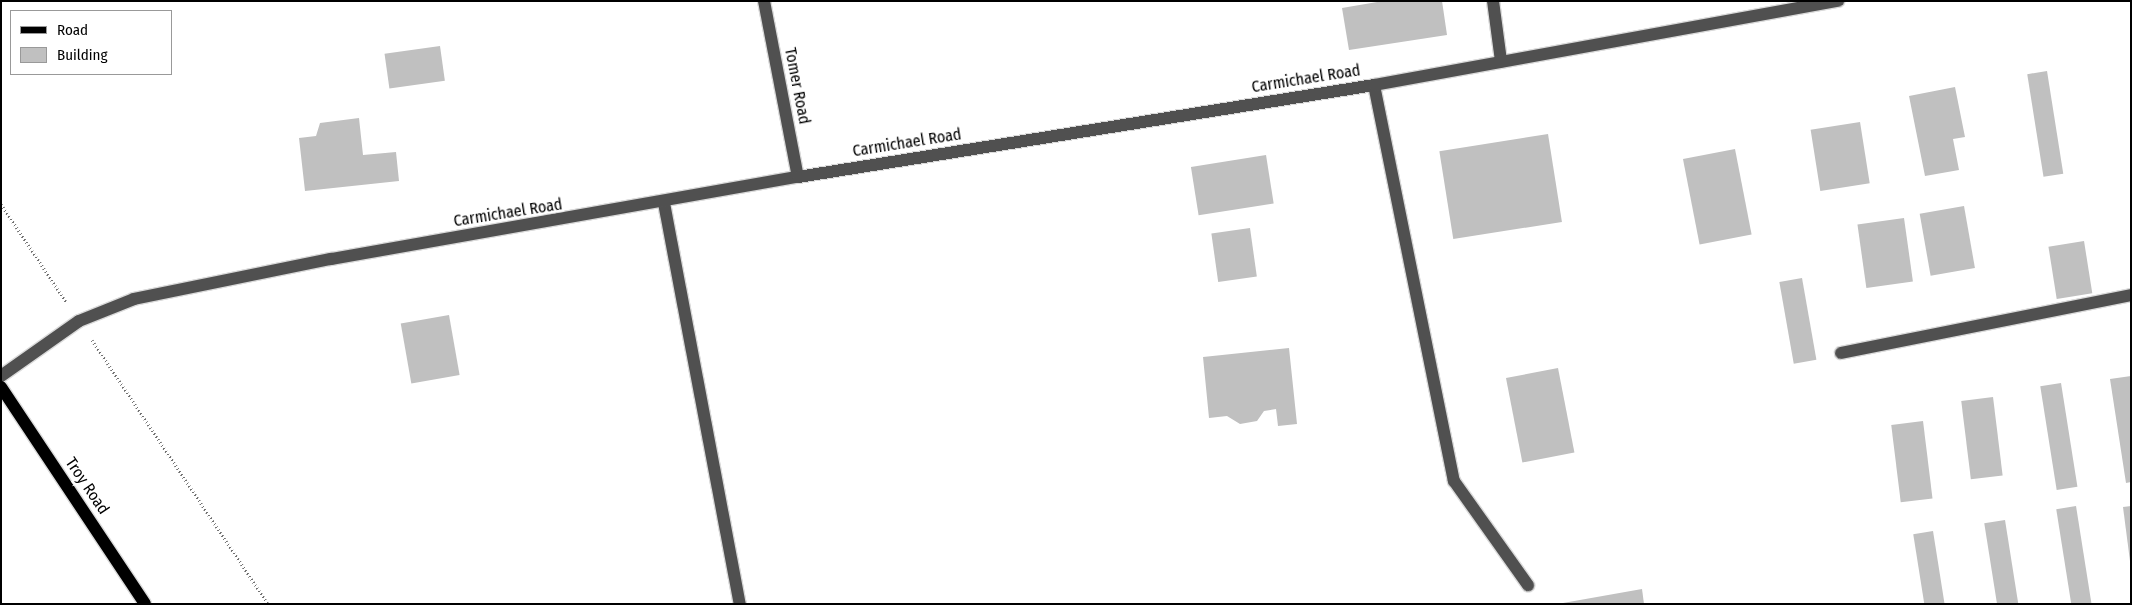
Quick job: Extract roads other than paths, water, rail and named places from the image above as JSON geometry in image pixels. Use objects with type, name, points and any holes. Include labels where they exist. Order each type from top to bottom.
[{"type":"main road","name":"Troy Road","points":[[1,387],[145,604]]},
{"type":"street","name":"Tomer Road","points":[[764,1],[798,177]]},
{"type":"street","points":[[1493,1],[1501,61]]},
{"type":"street","name":"Carmichael Road","points":[[1,376],[79,321],[134,299],[313,263],[664,203],[798,177],[1374,85],[1838,1]]},
{"type":"street","points":[[1374,85],[1454,481],[1528,584]]},
{"type":"street","points":[[664,203],[740,604]]},
{"type":"street","points":[[1841,353],[2131,294]]}]
